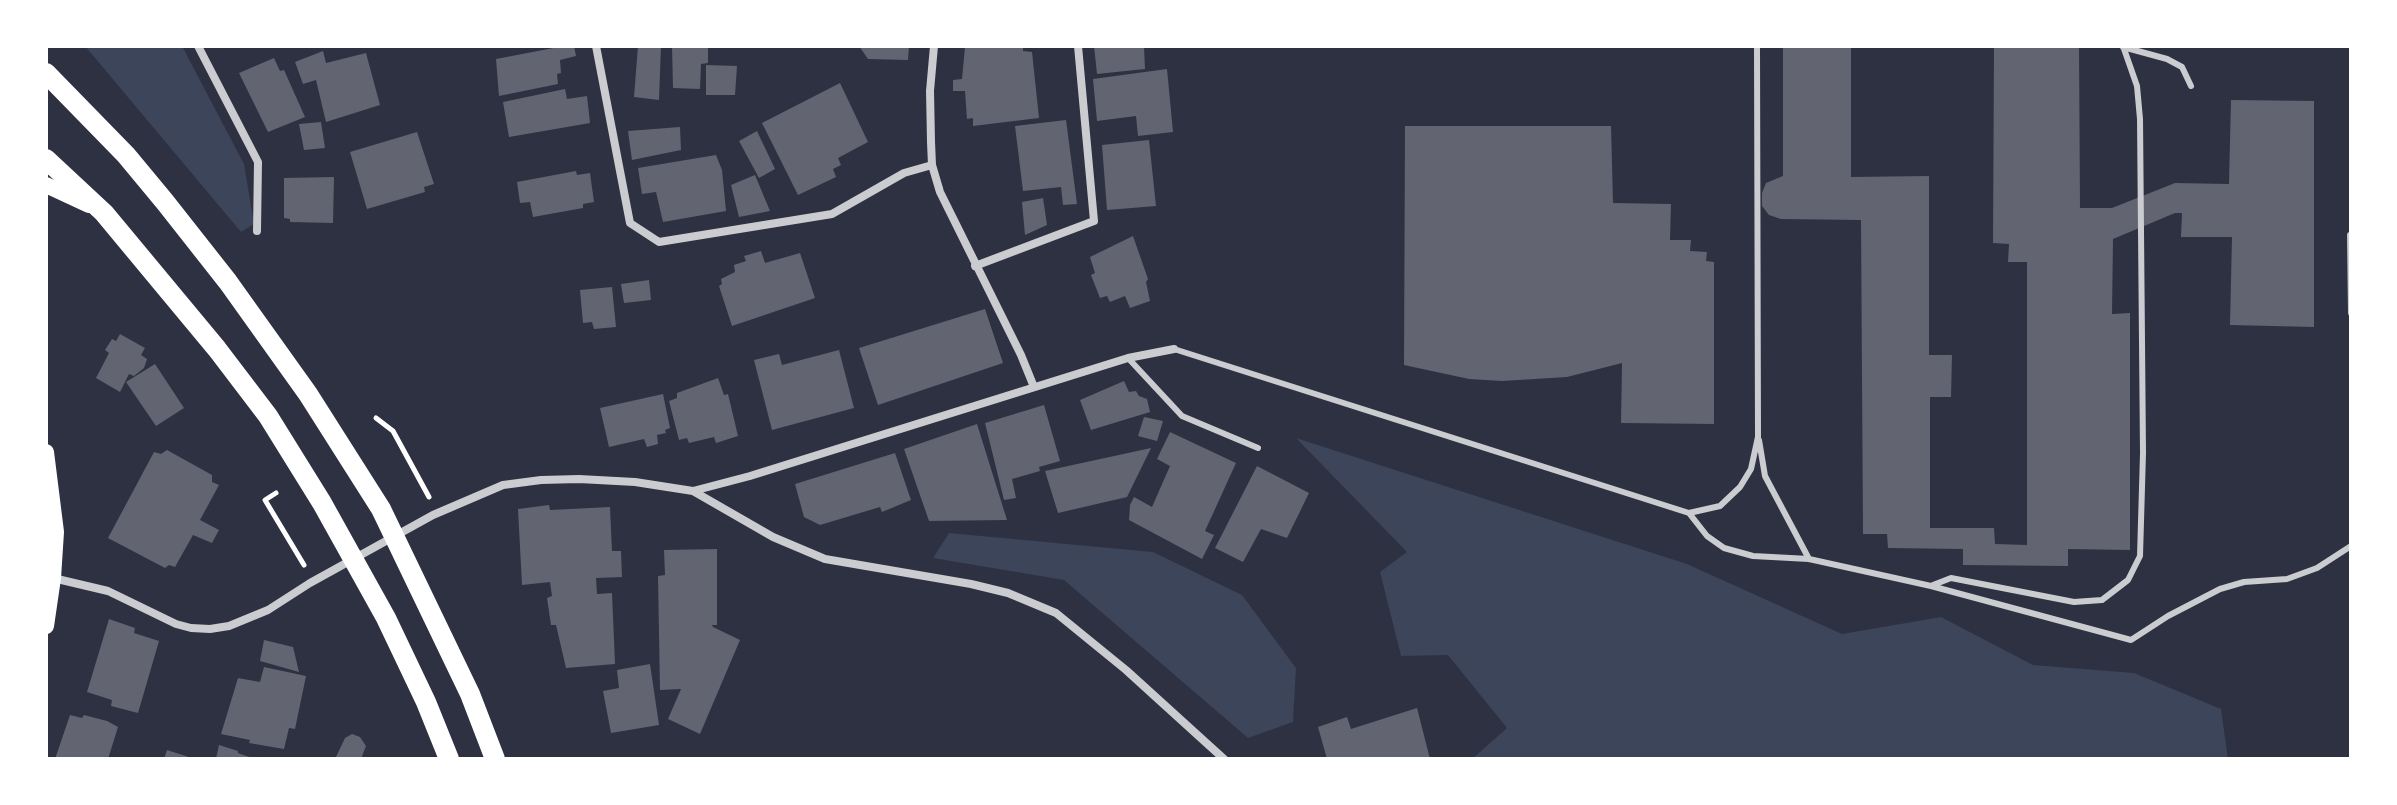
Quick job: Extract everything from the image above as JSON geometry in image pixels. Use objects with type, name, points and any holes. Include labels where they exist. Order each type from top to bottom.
[{"type":"main road","points":[[46,73],[126,155],[165,202],[228,282],[308,394],[381,509],[470,694],[495,759]]},
{"type":"main road","points":[[46,159],[104,213],[217,349],[268,416],[322,503],[386,618],[449,759]]},
{"type":"main road","points":[[46,185],[104,213]]},
{"type":"main road","points":[[46,452],[56,532],[46,626]]},
{"type":"street","points":[[198,46],[258,162],[257,231]]},
{"type":"street","points":[[596,46],[630,223],[659,242],[832,214],[904,173],[932,165]]},
{"type":"street","points":[[934,46],[930,91],[932,165],[940,192],[1034,387]]},
{"type":"street","points":[[975,266],[1094,221],[1078,46]]},
{"type":"street","points":[[693,491],[1128,358],[1174,349]]},
{"type":"street","points":[[53,578],[108,591],[176,624],[210,629],[229,626],[268,610],[310,583],[433,515],[503,485],[541,480],[624,481],[693,491],[773,537],[825,559],[971,584],[1008,593],[1056,613],[1126,670],[1224,759]]},
{"type":"lane","points":[[1757,46],[1758,437],[1765,476],[1809,559]]},
{"type":"lane","points":[[2123,46],[2167,59],[2182,67],[2191,86]]},
{"type":"lane","points":[[1931,586],[1951,578],[2074,602],[2102,600],[2128,580],[2140,556],[2143,453],[2140,119],[2137,86],[2123,46]]},
{"type":"lane","points":[[2350,235],[2351,313]]},
{"type":"lane","points":[[1174,349],[1689,513],[1720,506],[1740,487],[1751,469],[1758,437]]},
{"type":"lane","points":[[1128,358],[1182,416],[1258,448]]},
{"type":"lane","points":[[1689,513],[1707,536],[1724,548],[1753,556],[1809,559],[1931,586],[2131,640],[2168,616],[2220,589],[2244,582],[2287,579],[2317,568],[2351,546]]},
{"type":"path","points":[[376,418],[393,431],[429,497]]},
{"type":"path","points":[[276,493],[265,500],[304,565]]},
{"type":"shaded area","points":[[85,46],[182,46],[244,164],[254,224],[241,232]]},
{"type":"shaded area","points":[[1296,438],[1687,564],[1842,634],[1941,617],[2033,665],[2134,673],[2221,709],[2228,759],[1472,759],[1507,728],[1448,655],[1401,656],[1380,572],[1407,552]]},
{"type":"shaded area","points":[[949,533],[1153,552],[1242,595],[1296,668],[1293,722],[1248,738],[1064,580],[933,558]]},
{"type":"building","points":[[574,46],[576,56],[560,60],[558,84],[499,96],[496,59]]},
{"type":"building","points":[[638,46],[661,46],[659,100],[634,97]]},
{"type":"building","points":[[672,46],[708,46],[708,63],[701,64],[700,89],[673,88]]},
{"type":"building","points":[[859,46],[909,46],[908,60],[868,59]]},
{"type":"building","points":[[1023,46],[1023,51],[1032,52],[1039,118],[973,126],[973,118],[967,119],[965,91],[953,91],[953,80],[962,79],[965,47]]},
{"type":"building","points":[[1094,46],[1144,46],[1145,69],[1097,74]]},
{"type":"building","points":[[1783,46],[1851,46],[1851,177],[1929,176],[1929,355],[1952,355],[1951,397],[1930,397],[1930,528],[1994,528],[1995,544],[2027,545],[2027,262],[2008,262],[2009,244],[1993,243],[1994,46],[2079,46],[2080,208],[2112,208],[2175,183],[2229,184],[2231,100],[2314,101],[2314,327],[2230,325],[2232,237],[2181,237],[2182,213],[2175,213],[2113,239],[2112,314],[2130,313],[2130,550],[2068,549],[2068,566],[1963,565],[1963,549],[1888,548],[1887,534],[1863,534],[1861,220],[1781,219],[1769,215],[1762,206],[1766,183],[1783,176]]},
{"type":"building","points":[[323,51],[326,63],[366,53],[380,105],[326,122],[316,80],[303,84],[295,62]]},
{"type":"building","points":[[274,58],[280,71],[284,70],[305,117],[268,132],[239,73]]},
{"type":"building","points":[[706,65],[737,66],[735,95],[706,95]]},
{"type":"building","points":[[1167,69],[1173,132],[1138,136],[1136,116],[1097,121],[1093,79]]},
{"type":"building","points":[[840,83],[868,142],[838,158],[841,165],[833,169],[836,177],[798,195],[762,123]]},
{"type":"building","points":[[565,89],[567,99],[587,96],[590,123],[509,137],[503,102]]},
{"type":"building","points":[[1066,120],[1077,204],[1063,205],[1061,187],[1023,191],[1015,126]]},
{"type":"building","points":[[321,122],[325,148],[304,150],[299,124]]},
{"type":"building","points":[[1405,126],[1611,126],[1613,203],[1671,204],[1670,240],[1691,240],[1690,251],[1707,252],[1706,261],[1714,262],[1714,424],[1621,423],[1622,363],[1567,377],[1502,381],[1469,379],[1404,365]]},
{"type":"building","points":[[680,127],[681,150],[632,160],[628,131]]},
{"type":"building","points":[[757,131],[775,169],[759,178],[739,141]]},
{"type":"building","points":[[417,132],[434,184],[424,187],[425,192],[367,209],[350,152]]},
{"type":"building","points":[[1149,140],[1156,206],[1107,210],[1102,145]]},
{"type":"building","points":[[716,155],[722,170],[726,211],[663,222],[656,192],[642,194],[638,168]]},
{"type":"building","points":[[576,171],[577,175],[590,173],[594,202],[583,204],[583,208],[533,217],[530,202],[520,203],[517,182]]},
{"type":"building","points":[[755,175],[770,211],[739,217],[731,185]]},
{"type":"building","points":[[334,177],[333,223],[290,222],[290,219],[284,218],[284,178]]},
{"type":"building","points":[[1043,198],[1047,225],[1025,235],[1022,202]]},
{"type":"building","points":[[1133,236],[1148,279],[1150,301],[1130,308],[1125,296],[1110,302],[1107,296],[1100,298],[1091,275],[1095,273],[1090,257]]},
{"type":"building","points":[[761,251],[765,263],[800,253],[815,298],[732,326],[719,286],[721,279],[735,272],[734,265],[746,261],[744,256]]},
{"type":"building","points":[[649,280],[651,300],[624,303],[621,284]]},
{"type":"building","points":[[612,287],[616,327],[594,329],[592,322],[583,323],[580,290]]},
{"type":"building","points":[[985,309],[1003,363],[878,405],[859,348]]},
{"type":"building","points":[[120,334],[145,348],[141,355],[147,359],[144,368],[134,376],[129,374],[120,392],[96,378],[109,353],[105,350],[112,339],[116,341]]},
{"type":"building","points":[[839,350],[854,408],[772,430],[754,360],[779,354],[782,365]]},
{"type":"building","points":[[155,364],[184,408],[156,426],[126,382]]},
{"type":"building","points":[[718,378],[724,395],[728,394],[738,436],[716,443],[714,437],[689,443],[687,438],[679,440],[669,401],[677,398],[677,393]]},
{"type":"building","points":[[1124,381],[1129,392],[1136,391],[1147,399],[1150,412],[1091,430],[1080,400]]},
{"type":"building","points":[[663,394],[670,428],[665,430],[666,433],[657,435],[658,444],[647,447],[644,439],[609,447],[600,408]]},
{"type":"building","points":[[1044,405],[1060,461],[1012,479],[1016,498],[1004,500],[985,423]]},
{"type":"building","points":[[1144,417],[1163,421],[1157,441],[1138,436]]},
{"type":"building","points":[[977,424],[1007,520],[929,521],[904,449]]},
{"type":"building","points":[[1170,432],[1236,463],[1205,531],[1214,535],[1202,559],[1129,520],[1134,497],[1152,507],[1170,466],[1157,459]]},
{"type":"building","points":[[1151,448],[1127,497],[1058,513],[1045,471]]},
{"type":"building","points":[[167,450],[212,475],[212,482],[219,485],[200,520],[219,530],[212,543],[193,535],[175,567],[169,565],[165,568],[108,538],[154,452],[161,454]]},
{"type":"building","points":[[895,453],[911,500],[882,512],[880,507],[820,525],[804,517],[795,484]]},
{"type":"building","points":[[1257,466],[1309,493],[1287,538],[1261,529],[1243,562],[1215,548]]},
{"type":"building","points":[[549,505],[550,510],[610,507],[612,551],[621,551],[622,577],[596,578],[597,594],[612,593],[615,664],[566,668],[556,625],[551,625],[547,598],[552,596],[550,582],[522,585],[518,509]]},
{"type":"building","points":[[717,549],[717,625],[712,625],[740,640],[700,734],[668,719],[681,689],[660,690],[658,576],[665,575],[664,550]]},
{"type":"building","points":[[109,619],[135,628],[134,633],[159,641],[138,713],[111,706],[112,700],[87,692]]},
{"type":"building","points":[[264,640],[293,647],[299,672],[260,661]]},
{"type":"building","points":[[650,664],[659,725],[611,733],[603,691],[619,688],[617,670]]},
{"type":"building","points":[[264,667],[306,676],[295,729],[289,728],[284,749],[221,734],[238,678],[260,682]]},
{"type":"building","points":[[1417,708],[1430,759],[1327,759],[1318,727],[1347,717],[1351,729]]},
{"type":"building","points":[[70,715],[82,718],[84,715],[118,727],[108,759],[55,759]]},
{"type":"building","points":[[352,734],[360,737],[366,746],[361,759],[335,759],[345,738]]},
{"type":"building","points":[[219,745],[238,751],[255,759],[216,759]]},
{"type":"building","points":[[167,750],[192,758],[192,759],[164,759]]}]
